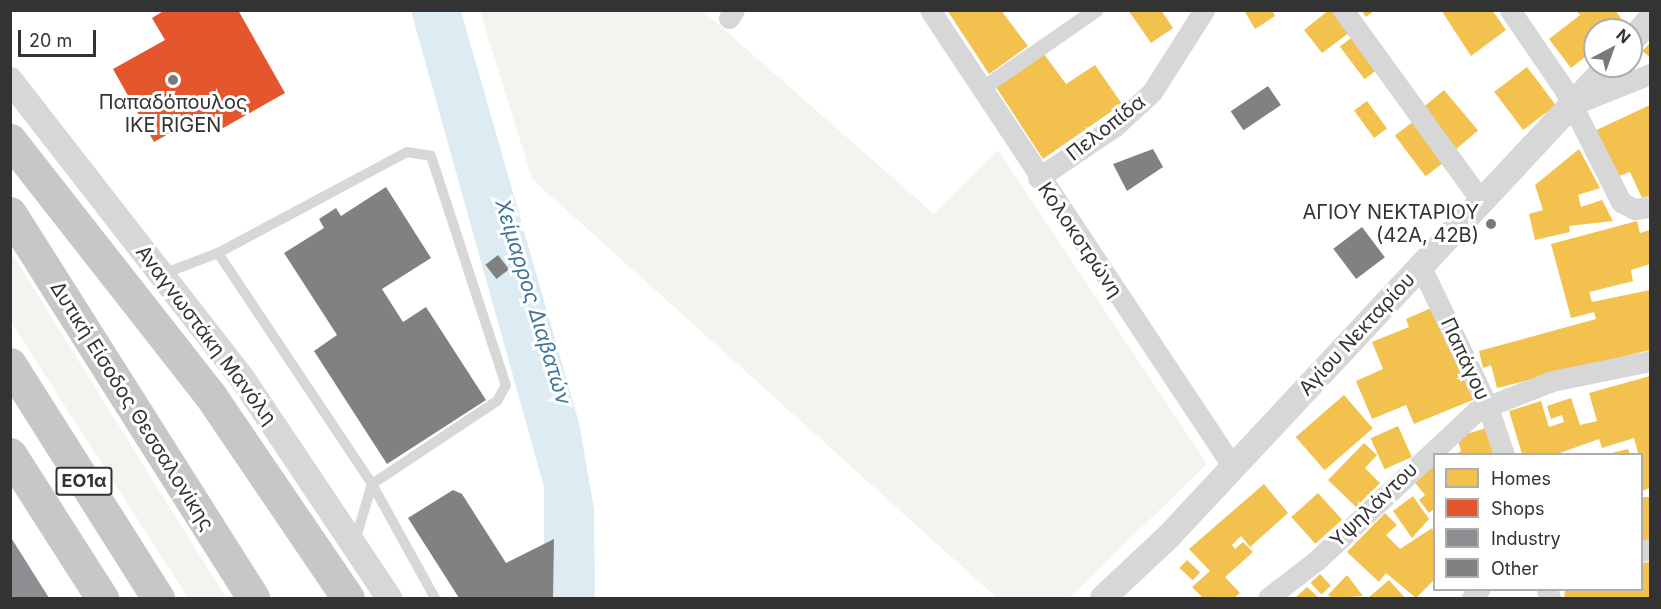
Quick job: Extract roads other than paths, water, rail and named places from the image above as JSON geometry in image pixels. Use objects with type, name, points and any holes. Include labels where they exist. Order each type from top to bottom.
[{"type":"highway","points":[[10,141],[210,395],[348,598]]},
{"type":"highway","name":"Δυτική Είσοδος Θεσσαλονίκης","points":[[10,213],[253,598]]},
{"type":"highway","name":"ΕΟ1α","points":[[10,364],[158,598]]},
{"type":"highway","points":[[10,454],[102,598]]},
{"type":"street","name":"Κολοκοτρώνη","points":[[930,10],[1038,178],[1233,467]]},
{"type":"street","points":[[981,88],[1095,10]]},
{"type":"street","name":"Πελοπίδα","points":[[1038,178],[1114,126],[1152,92],[1204,10]]},
{"type":"street","points":[[1343,10],[1482,202]]},
{"type":"street","points":[[1510,10],[1572,105],[1621,202],[1634,209],[1650,207]]},
{"type":"street","points":[[1572,105],[1650,74]]},
{"type":"street","name":"Αγίου Νεκταρίου","points":[[1114,595],[1597,78]]},
{"type":"street","name":"Αναγνωστάκη Μανόλη","points":[[10,80],[242,378],[389,598]]},
{"type":"street","name":"Παπάγου","points":[[1421,267],[1487,405],[1504,453]]},
{"type":"street","name":"Υψηλάντου","points":[[1268,598],[1317,561],[1457,424],[1487,405],[1589,371],[1650,361]]},
{"type":"lane","points":[[160,275],[218,253],[407,152],[431,156],[505,391],[372,484],[354,544]]},
{"type":"lane","points":[[218,253],[372,484],[435,598]]},
{"type":"water","name":"Χείμαρρος Διαβατών","points":[[411,11],[461,11],[579,423],[594,509],[595,598],[544,598],[544,487]]},
{"type":"place","name":"Παπαδόπουλος ΙΚΕ RIGEN","points":[[173,80]]},
{"type":"place","name":"ΑΓΙΟΥ ΝΕΚΤΑΡΙΟΥ (42Α, 42Β)","points":[[1491,224]]}]
